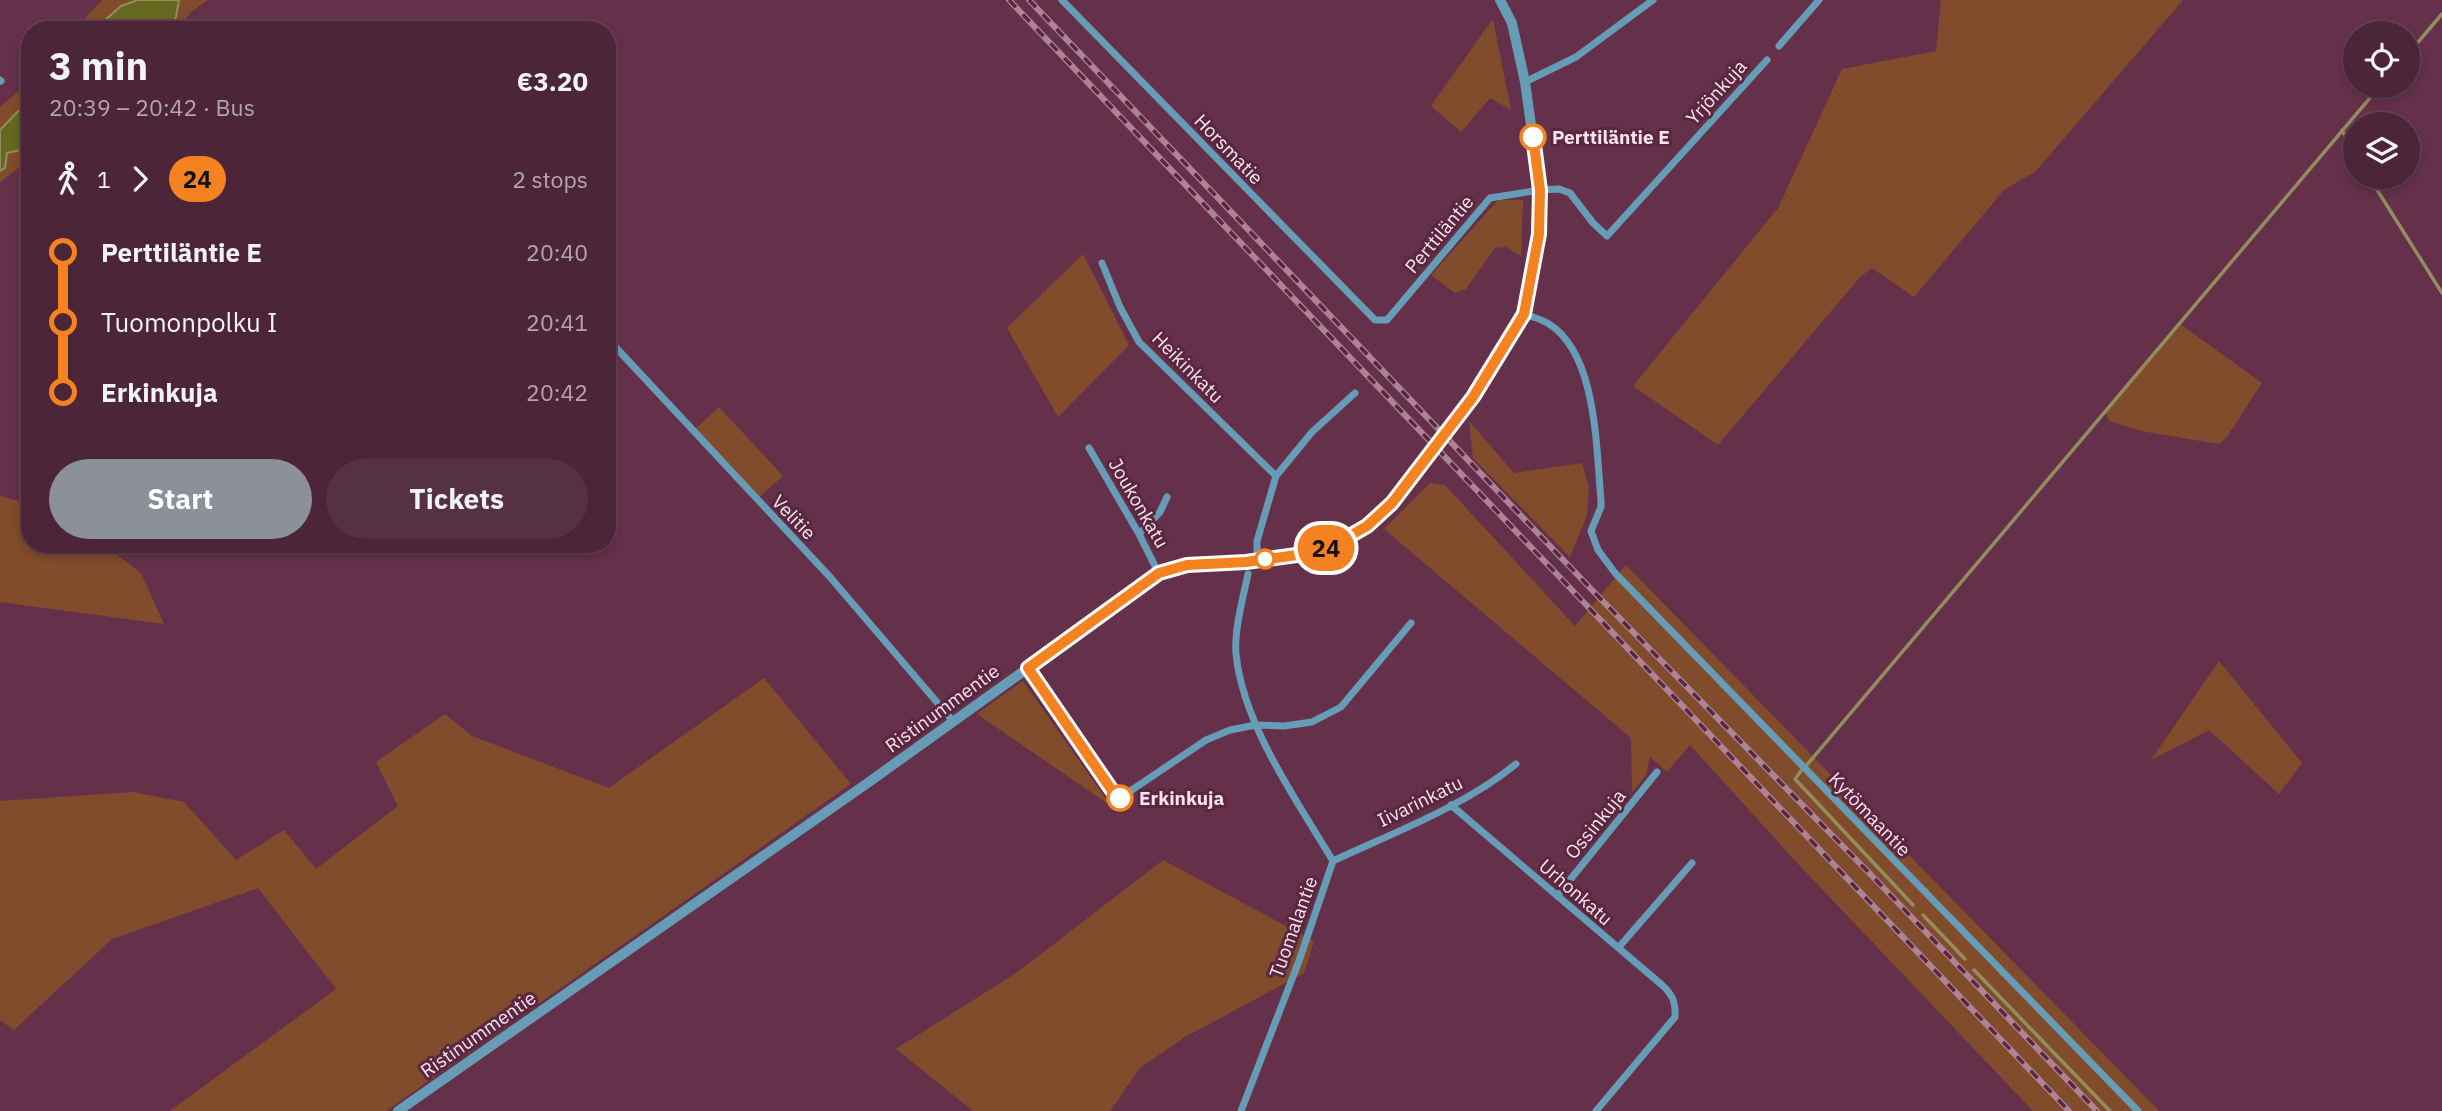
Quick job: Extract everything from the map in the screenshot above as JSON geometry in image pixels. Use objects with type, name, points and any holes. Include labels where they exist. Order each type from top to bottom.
[{"type":"street","name":"Horsmatie","points":[[1062,0],[1374,320]]},
{"type":"street","name":"Ristinummentie","points":[[398,1111],[953,722],[1159,573],[1187,565],[1304,554],[1334,545],[1367,526],[1392,503],[1473,397],[1524,314],[1539,234],[1540,190],[1525,82],[1511,23],[1500,0]]},
{"type":"street","points":[[1525,82],[1576,57],[1653,0]]},
{"type":"street","points":[[1779,46],[1819,0]]},
{"type":"street","name":"Yrjönkuja","points":[[1540,190],[1570,193],[1593,223],[1607,236],[1767,60]]},
{"type":"street","name":"Perttiläntie","points":[[1374,320],[1387,320],[1490,198],[1540,190]]},
{"type":"street","name":"Heikinkatu","points":[[1102,263],[1120,307],[1139,342],[1276,476]]},
{"type":"street","name":"Kytömaantie","points":[[1524,314],[1550,324],[1564,337],[1576,352],[1588,382],[1601,500],[1601,508],[1591,531],[1598,550],[1615,573],[2138,1111]]},
{"type":"street","name":"Velitie","points":[[616,348],[830,577],[953,722]]},
{"type":"street","points":[[1257,560],[1257,541],[1276,476],[1312,432],[1355,393]]},
{"type":"street","name":"Joukonkatu","points":[[1089,449],[1159,573]]},
{"type":"street","points":[[1139,534],[1160,512],[1167,497]]},
{"type":"street","name":"Tuomalantie","points":[[1241,1111],[1299,961],[1333,861],[1255,725],[1236,653],[1248,574]]},
{"type":"street","points":[[1028,668],[1111,789],[1120,798],[1206,740],[1230,730],[1255,725],[1284,726],[1312,722],[1341,707],[1411,623]]},
{"type":"street","name":"Iivarinkatu","points":[[1333,861],[1451,805],[1498,779],[1516,764]]},
{"type":"street","name":"Ossinkuja","points":[[1557,896],[1657,772]]},
{"type":"street","name":"Urhonkatu","points":[[1451,805],[1670,992],[1676,1005],[1675,1017],[1596,1111]]},
{"type":"street","points":[[1619,947],[1692,863]]},
{"type":"shaded area","points":[[102,0],[208,0],[191,12],[184,21],[82,21]]},
{"type":"shaded area","points":[[138,0],[179,0],[173,21],[104,21],[121,6]]},
{"type":"shaded area","points":[[1941,0],[2183,0],[2036,171],[2004,190],[1914,297],[1872,268],[1860,277],[1718,445],[1633,386],[1778,208],[1842,69],[1936,51]]},
{"type":"shaded area","points":[[1493,19],[1511,110],[1490,98],[1461,132],[1431,106]]},
{"type":"shaded area","points":[[21,90],[21,166],[0,182],[0,107]]},
{"type":"shaded area","points":[[21,108],[21,150],[7,153],[5,168],[0,171],[0,130]]},
{"type":"shaded area","points":[[1498,200],[1523,200],[1521,256],[1506,247],[1495,248],[1466,289],[1455,293],[1431,275]]},
{"type":"shaded area","points":[[1083,254],[1129,345],[1058,417],[1007,328]]},
{"type":"shaded area","points":[[2180,324],[2262,383],[2227,437],[2219,444],[2141,431],[2109,421],[2105,411]]},
{"type":"shaded area","points":[[719,407],[783,476],[758,498],[694,430]]},
{"type":"shaded area","points":[[1469,421],[1514,473],[1582,463],[1589,487],[1587,515],[1570,557],[1473,458]]},
{"type":"shaded area","points":[[1430,483],[1445,485],[1575,626],[1626,565],[2159,1111],[2033,1111],[1799,865],[1690,745],[1667,772],[1650,757],[1646,775],[1632,793],[1631,738],[1384,529]]},
{"type":"shaded area","points":[[0,496],[21,502],[21,553],[115,553],[141,573],[164,624],[0,602]]},
{"type":"shaded area","points":[[2219,661],[2302,763],[2279,794],[2209,730],[2151,760]]},
{"type":"shaded area","points":[[764,678],[851,784],[386,1111],[170,1111],[336,989],[258,888],[112,939],[14,1030],[0,1020],[0,801],[133,792],[184,802],[236,860],[284,830],[316,869],[398,806],[376,762],[445,714],[472,736],[609,788]]},
{"type":"shaded area","points":[[1023,681],[1111,806],[977,714]]},
{"type":"shaded area","points":[[1163,860],[1314,941],[1304,973],[1185,1037],[1141,1067],[1110,1111],[973,1111],[896,1049],[1019,971]]},
{"type":"waterway","points":[[2420,40],[2442,14]]},
{"type":"waterway","points":[[1806,766],[2370,98]]},
{"type":"waterway","points":[[2377,189],[2442,293]]},
{"type":"waterway","points":[[1801,771],[1795,779],[1913,905]]},
{"type":"waterway","points":[[1923,915],[1965,959]]},
{"type":"waterway","points":[[1974,970],[2110,1111]]},
{"type":"railway","points":[[1009,0],[2069,1111]]},
{"type":"railway","points":[[1029,0],[1592,590],[1877,881],[2097,1111]]},
{"type":"bus line","name":"24","points":[[1120,798],[1111,789],[1028,668],[1159,573],[1187,565],[1246,562],[1304,554],[1334,545],[1367,526],[1392,503],[1473,397],[1524,314],[1539,234],[1540,190],[1533,137]]},
{"type":"place","name":"Perttiläntie E","points":[[1533,137]]},
{"type":"place","name":"Erkinkuja","points":[[1120,798]]}]
